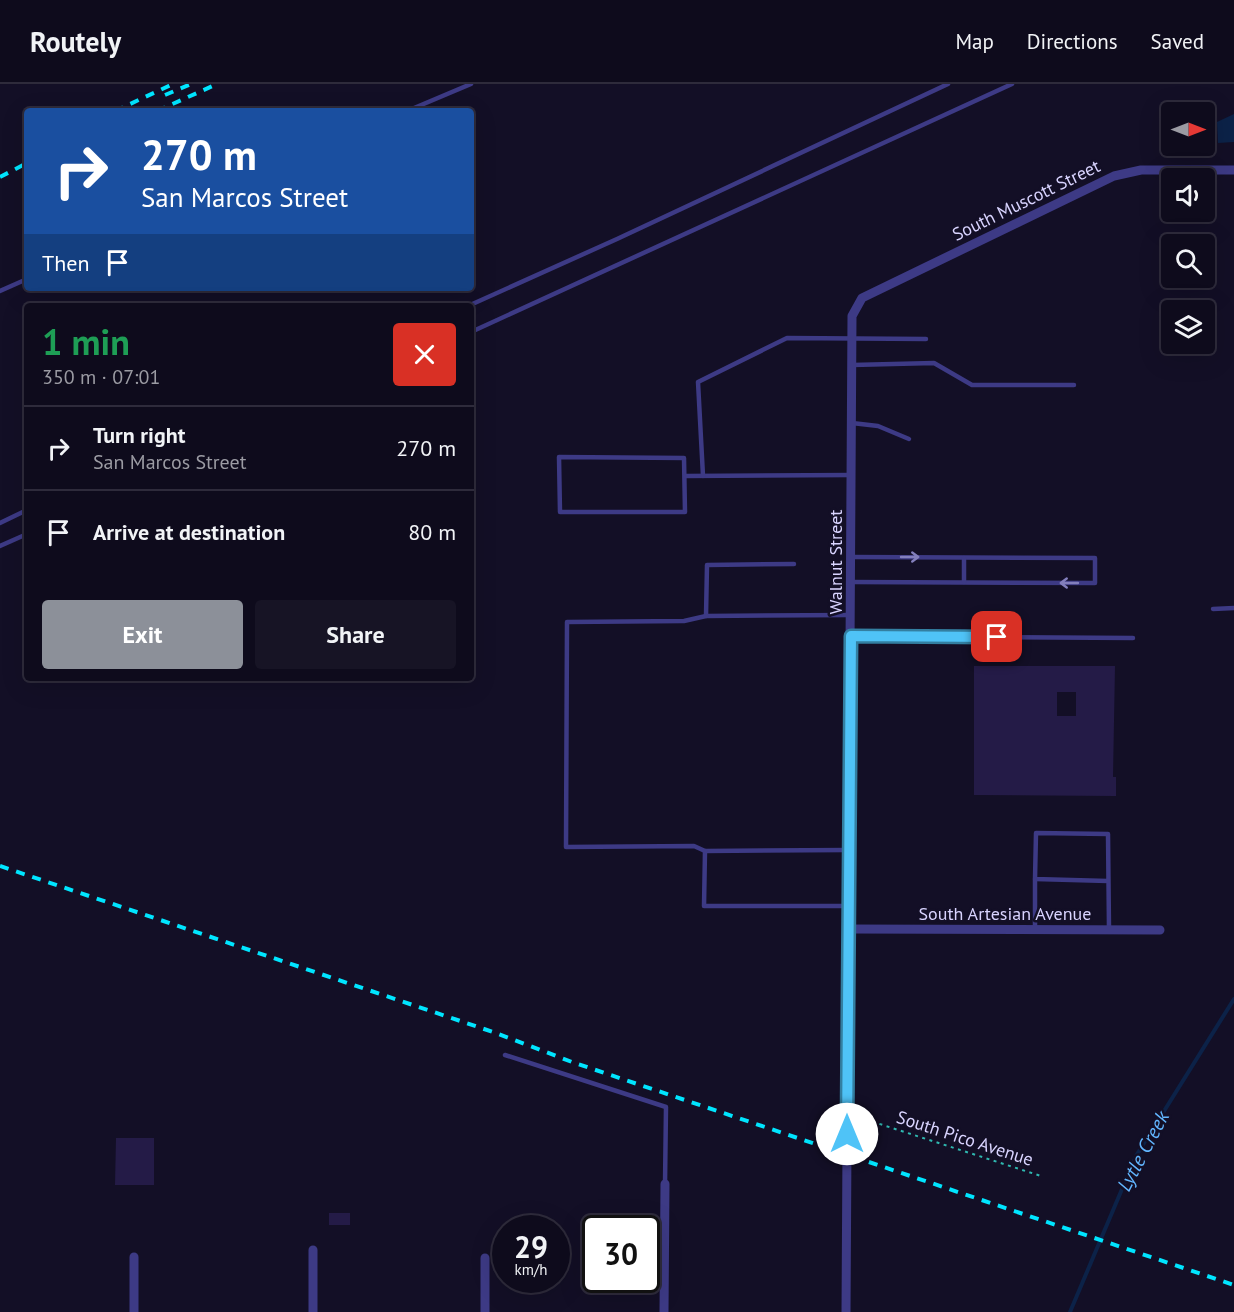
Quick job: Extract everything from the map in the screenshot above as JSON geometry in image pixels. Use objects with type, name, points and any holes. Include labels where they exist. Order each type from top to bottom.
[{"type":"street","name":"South Muscott Street","points":[[852,316],[862,297],[1114,176],[1141,170],[1234,170]]},
{"type":"street","name":"Walnut Street","points":[[846,1312],[852,316]]},
{"type":"street","name":"South Artesian Avenue","points":[[849,929],[1160,930]]},
{"type":"street","points":[[664,1312],[665,1184]]},
{"type":"street","points":[[313,1250],[313,1312]]},
{"type":"street","points":[[134,1257],[134,1312]]},
{"type":"street","points":[[485,1258],[485,1312]]},
{"type":"lane","points":[[414,108],[471,84]]},
{"type":"lane","points":[[474,303],[948,84]]},
{"type":"lane","points":[[474,331],[1012,84]]},
{"type":"lane","points":[[0,291],[24,280]]},
{"type":"lane","points":[[703,476],[698,382],[787,338],[926,339]]},
{"type":"lane","points":[[852,365],[934,363],[972,385],[1074,385]]},
{"type":"lane","points":[[852,423],[878,426],[909,440]]},
{"type":"lane","points":[[559,457],[684,458],[685,476],[685,512],[560,512],[559,457]]},
{"type":"lane","points":[[685,476],[852,475]]},
{"type":"lane","points":[[0,523],[24,511]]},
{"type":"lane","points":[[0,546],[24,535]]},
{"type":"lane","points":[[851,557],[1095,558],[1095,583],[851,582]]},
{"type":"lane","points":[[964,558],[964,582]]},
{"type":"lane","points":[[706,616],[706,565],[794,564]]},
{"type":"lane","points":[[1213,609],[1234,608]]},
{"type":"lane","points":[[849,850],[705,851],[694,846],[566,847],[567,622],[684,621],[706,616],[851,615]]},
{"type":"lane","points":[[851,636],[1133,638]]},
{"type":"lane","points":[[1035,930],[1036,833],[1108,834],[1109,930]]},
{"type":"lane","points":[[705,851],[704,906],[849,906]]},
{"type":"lane","points":[[1035,879],[1108,881]]},
{"type":"lane","points":[[505,1055],[666,1107],[665,1184]]},
{"type":"path","name":"South Pico Avenue","points":[[847,1114],[1041,1176]]},
{"type":"water","points":[[1234,114],[1234,142],[1218,143],[1217,122]]},
{"type":"building","points":[[974,666],[1115,666],[1113,777],[1116,777],[1116,796],[974,795]],"holes":[[[1057,692],[1076,692],[1076,716],[1057,716]]]},
{"type":"building","points":[[116,1138],[154,1138],[154,1185],[115,1185]]},
{"type":"building","points":[[329,1213],[350,1213],[350,1225],[329,1225]]},
{"type":"waterway","name":"Lytle Creek","points":[[1070,1312],[1136,1156],[1234,999]]},
{"type":"railway","points":[[121,108],[173,84]]},
{"type":"railway","points":[[165,95],[191,84]]},
{"type":"railway","points":[[164,108],[217,84]]},
{"type":"railway","points":[[0,177],[24,165]]},
{"type":"railway","points":[[0,866],[1234,1285]]},
{"type":"route","points":[[847,1134],[851,636],[997,637]]}]
